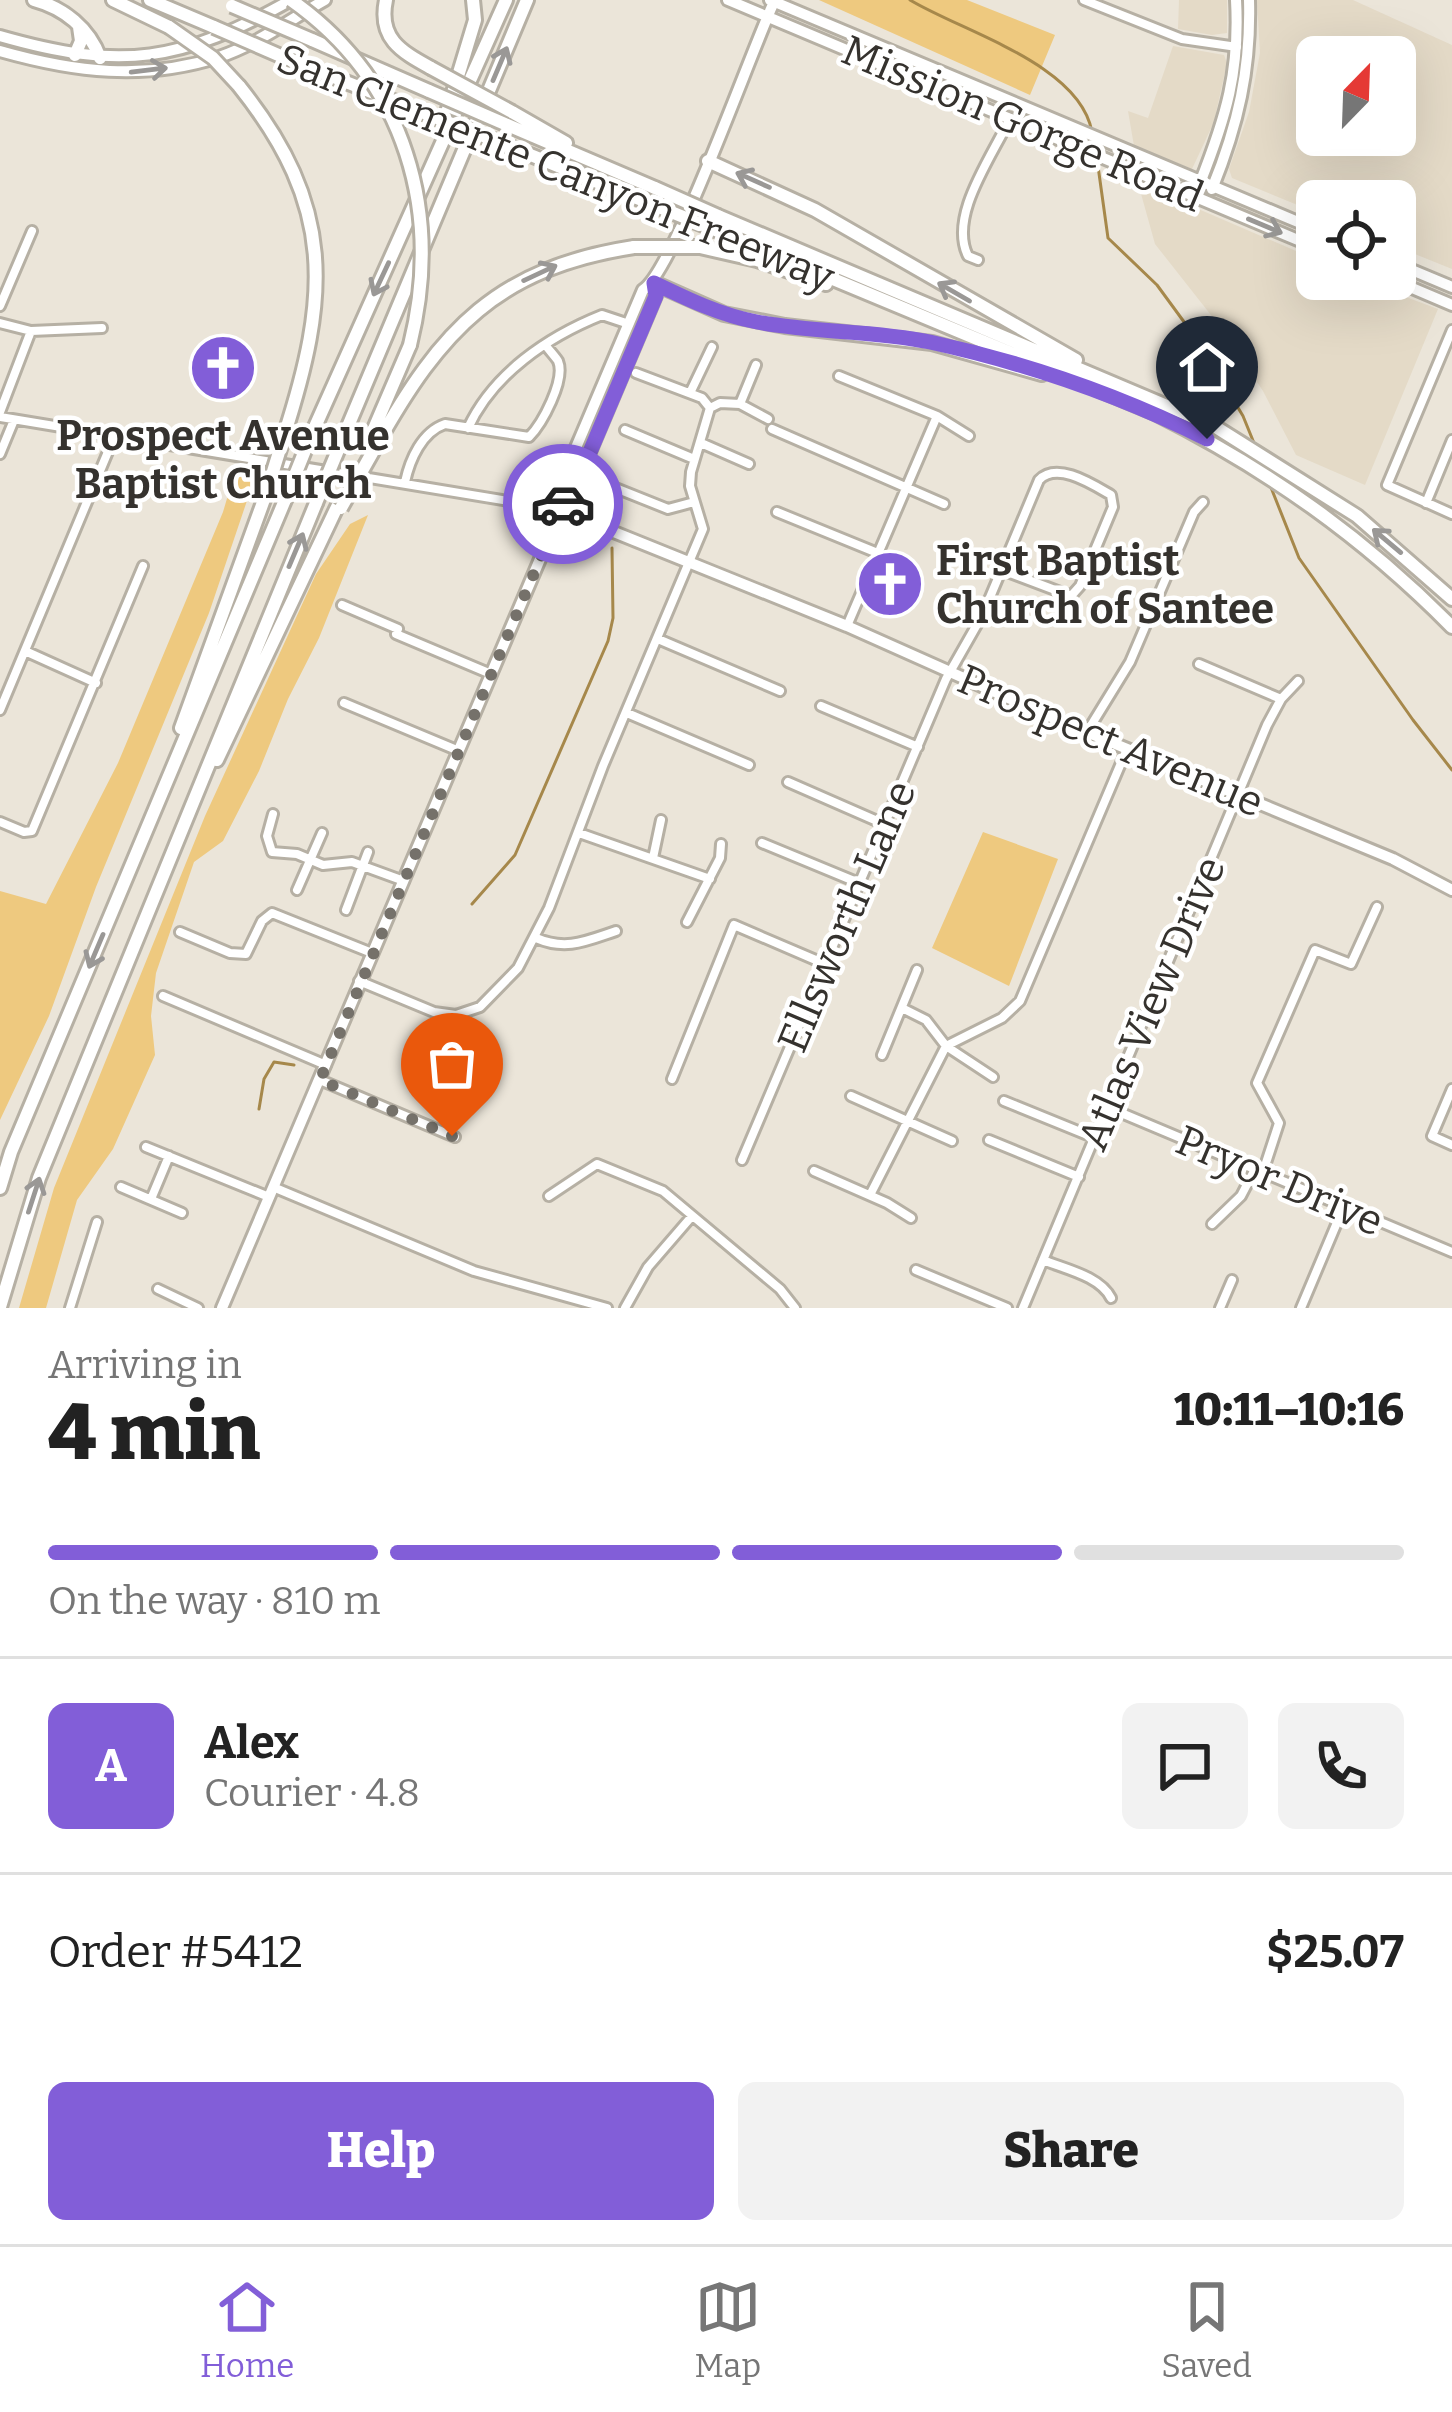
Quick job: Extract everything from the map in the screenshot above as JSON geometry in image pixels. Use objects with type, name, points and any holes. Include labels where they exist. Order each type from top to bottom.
[{"type":"highway","points":[[34,0],[58,8],[79,26],[101,65]]},
{"type":"highway","points":[[113,0],[169,27],[213,58],[269,123],[292,166],[311,226],[318,284],[315,327],[266,494],[141,843]]},
{"type":"highway","name":"San Clemente Canyon Freeway","points":[[150,0],[649,203],[715,222],[1091,372],[1196,418],[1318,488],[1452,599]]},
{"type":"highway","name":"San Clemente Canyon Freeway","points":[[217,0],[430,92],[508,118],[715,222],[1207,439],[1330,517],[1452,626]]},
{"type":"highway","points":[[291,0],[336,36],[388,109],[418,190],[424,238],[418,315],[404,367],[339,507]]},
{"type":"highway","points":[[386,0],[383,14],[389,40],[508,118]]},
{"type":"highway","points":[[427,176],[473,29],[473,0]]},
{"type":"highway","points":[[0,1188],[310,438],[506,0]]},
{"type":"highway","points":[[0,1307],[39,1178],[527,0]]},
{"type":"highway","points":[[75,55],[81,41],[79,26]]},
{"type":"highway","points":[[708,161],[844,226],[959,296],[1063,350],[1091,372]]},
{"type":"highway","points":[[189,814],[320,541],[411,383],[445,340],[490,301],[563,262],[634,247],[700,248],[758,260],[980,340]]},
{"type":"highway","points":[[654,283],[740,318],[932,343],[1096,389]]},
{"type":"main road","points":[[0,36],[101,65],[213,41],[291,0]]},
{"type":"main road","points":[[0,51],[43,63],[173,67],[221,56],[325,0]]},
{"type":"main road","name":"Mission Gorge Road","points":[[728,0],[1296,239]]},
{"type":"main road","points":[[1202,200],[1200,181],[1227,112],[1244,47],[1236,0]]},
{"type":"main road","points":[[1202,200],[1214,187],[1243,99],[1249,0]]},
{"type":"main road","points":[[557,509],[571,497],[772,1]]},
{"type":"main road","name":"Mission Gorge Road","points":[[772,1],[1296,221]]},
{"type":"main road","points":[[1416,272],[1452,287]]},
{"type":"main road","points":[[222,1308],[491,674],[557,509],[558,490],[643,290],[654,283]]},
{"type":"main road","points":[[1416,289],[1452,304]]},
{"type":"main road","name":"Prospect Avenue","points":[[557,509],[847,626],[1393,859],[1452,890]]},
{"type":"street","points":[[1084,0],[1181,39],[1244,47]]},
{"type":"street","points":[[978,260],[968,256],[962,242],[962,218],[1010,117]]},
{"type":"street","points":[[0,306],[32,231]]},
{"type":"street","points":[[468,428],[477,409],[521,360],[602,315],[629,324]]},
{"type":"street","points":[[0,323],[31,331],[102,328]]},
{"type":"street","points":[[1452,330],[1387,485],[1452,514]]},
{"type":"street","points":[[0,414],[31,331]]},
{"type":"street","points":[[405,482],[417,450],[436,427],[523,438],[538,428],[560,374],[558,360],[545,345]]},
{"type":"street","points":[[690,393],[712,347]]},
{"type":"street","points":[[740,404],[756,365]]},
{"type":"street","points":[[636,373],[702,398],[710,408]]},
{"type":"street","points":[[839,376],[937,416],[969,436]]},
{"type":"street","points":[[359,981],[434,1012],[470,1012],[511,978],[536,938],[703,530],[703,517],[690,487],[710,408],[720,403],[740,404],[768,418]]},
{"type":"street","name":"Prospect Avenue","points":[[0,414],[557,509]]},
{"type":"street","points":[[847,626],[937,416]]},
{"type":"street","points":[[0,454],[14,420]]},
{"type":"street","points":[[772,429],[944,504]]},
{"type":"street","points":[[625,430],[694,459]]},
{"type":"street","points":[[0,710],[115,435]]},
{"type":"street","points":[[1426,503],[1452,440]]},
{"type":"street","points":[[701,443],[749,464]]},
{"type":"street","name":"Ellsworth Lane","points":[[742,1160],[950,672],[1003,570],[1040,480],[1047,472],[1058,471],[1112,495],[1113,507],[1080,586],[1071,596],[1003,570]]},
{"type":"street","points":[[613,487],[668,509],[694,502]]},
{"type":"street","points":[[1087,732],[1130,662],[1194,512],[1203,502]]},
{"type":"street","points":[[777,512],[880,554]]},
{"type":"street","points":[[0,822],[30,832],[143,566]]},
{"type":"street","points":[[342,605],[398,629],[396,634],[491,674]]},
{"type":"street","points":[[658,639],[780,691]]},
{"type":"street","points":[[25,651],[96,683]]},
{"type":"street","points":[[1199,664],[1282,699]]},
{"type":"street","name":"Atlas View Drive","points":[[1023,1308],[1237,796],[1282,699],[1298,681]]},
{"type":"street","points":[[344,703],[459,751]]},
{"type":"street","points":[[821,706],[918,746]]},
{"type":"street","points":[[628,713],[749,764]]},
{"type":"street","points":[[871,1195],[946,1046],[1002,1018],[1020,1000],[1127,749]]},
{"type":"street","points":[[788,782],[884,824]]},
{"type":"street","points":[[273,814],[267,836],[272,852],[323,865],[352,862],[404,881]]},
{"type":"street","points":[[653,858],[661,820]]},
{"type":"street","points":[[297,890],[322,832]]},
{"type":"street","points":[[579,833],[710,879]]},
{"type":"street","points":[[762,843],[859,884]]},
{"type":"street","points":[[687,922],[710,879],[721,844]]},
{"type":"street","points":[[346,910],[368,852]]},
{"type":"street","points":[[1212,1224],[1259,1171],[1279,1123],[1257,1083],[1315,950],[1351,964],[1377,907]]},
{"type":"street","points":[[180,932],[230,953],[246,954],[262,921],[272,913],[372,953]]},
{"type":"street","points":[[672,1079],[734,925],[825,964]]},
{"type":"street","points":[[536,938],[553,945],[574,945],[616,931]]},
{"type":"street","points":[[882,1055],[917,970]]},
{"type":"street","points":[[163,996],[326,1065]]},
{"type":"street","points":[[902,1008],[931,1023],[946,1046],[993,1077]]},
{"type":"street","points":[[320,1080],[455,1137]]},
{"type":"street","points":[[1452,1089],[1432,1136],[1452,1145]]},
{"type":"street","points":[[851,1096],[952,1141]]},
{"type":"street","points":[[1004,1100],[1095,1138]]},
{"type":"street","name":"Pryor Drive","points":[[1107,1107],[1452,1252]]},
{"type":"street","points":[[989,1141],[1078,1177]]},
{"type":"street","points":[[146,1147],[474,1271],[607,1308]]},
{"type":"street","points":[[151,1199],[169,1156]]},
{"type":"street","points":[[549,1196],[601,1164],[663,1191],[780,1289],[792,1307]]},
{"type":"street","points":[[814,1171],[911,1218]]},
{"type":"street","points":[[121,1186],[182,1213]]},
{"type":"street","points":[[1301,1308],[1344,1206]]},
{"type":"street","points":[[625,1308],[648,1267],[692,1216]]},
{"type":"street","points":[[70,1308],[97,1222]]},
{"type":"street","points":[[1043,1260],[1094,1281],[1111,1298]]},
{"type":"street","points":[[916,1270],[1007,1308]]},
{"type":"street","points":[[1220,1308],[1232,1280]]},
{"type":"street","points":[[161,1308],[162,1292],[199,1308]]},
{"type":"shaded area","points":[[819,0],[967,0],[1055,35],[1030,95]]},
{"type":"shaded area","points":[[1179,0],[1227,0],[1227,33],[1178,29]]},
{"type":"shaded area","points":[[1257,0],[1353,0],[1452,45],[1452,269],[1416,254],[1416,180],[1296,180],[1296,204],[1232,178],[1229,169],[1249,112],[1260,53]]},
{"type":"shaded area","points":[[1173,46],[1224,55],[1227,63],[1214,122],[1192,169],[1134,146],[1128,111],[1148,118]]},
{"type":"shaded area","points":[[1138,183],[1296,251],[1296,300],[1414,300],[1438,309],[1365,485],[1296,455],[1263,391],[1155,244]]},
{"type":"shaded area","points":[[234,475],[254,480],[209,613],[96,887],[49,1016],[0,1120],[0,891],[46,904],[118,763],[223,512]]},
{"type":"shaded area","points":[[368,515],[259,771],[223,841],[194,862],[156,973],[151,1016],[155,1055],[113,1149],[77,1200],[46,1308],[19,1308],[54,1188],[205,816],[316,574],[350,524]]},
{"type":"shaded area","points":[[983,832],[1058,859],[1009,986],[932,948]]},
{"type":"waterway","points":[[910,0],[1043,69],[1083,108],[1092,132]]},
{"type":"waterway","points":[[1097,159],[1108,238],[1157,285],[1198,341],[1243,416],[1256,448]]},
{"type":"waterway","points":[[1270,485],[1299,558],[1452,770]]},
{"type":"waterway","points":[[472,904],[515,855],[608,641],[613,618],[612,548]]},
{"type":"waterway","points":[[259,1109],[264,1079],[274,1062],[294,1065]]},
{"type":"way so far","points":[[452,1136],[320,1080],[563,504]]},
{"type":"place","name":"Prospect Avenue Baptist Church","points":[[223,368]]},
{"type":"place","name":"First Baptist Church of Santee","points":[[890,584]]},
{"type":"route","points":[[563,504],[571,497],[656,296],[654,283],[724,314],[755,322],[893,336],[973,354],[1096,389],[1207,439]]}]
